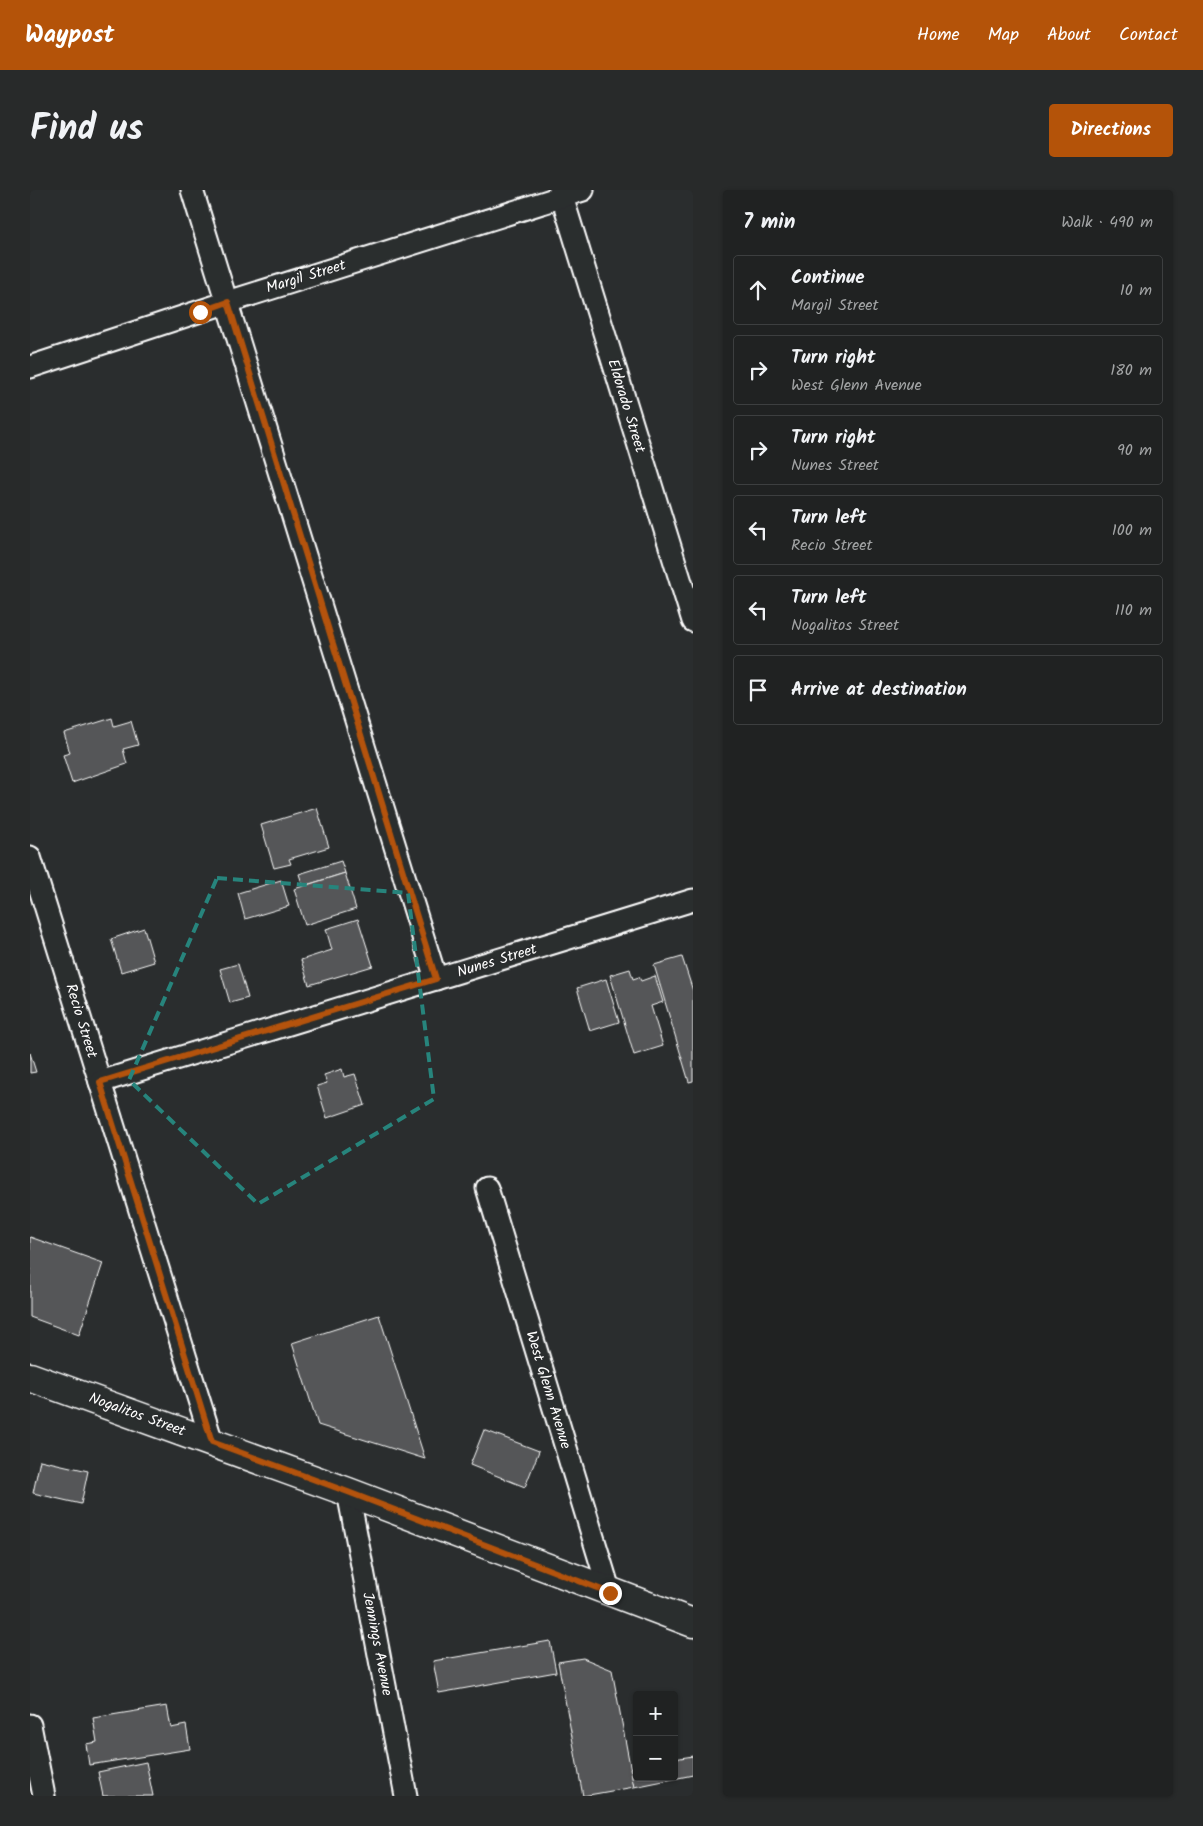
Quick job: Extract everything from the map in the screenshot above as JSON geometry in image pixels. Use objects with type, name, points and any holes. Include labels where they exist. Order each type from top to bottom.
[{"type":"main road","name":"Nogalitos Street","points":[[30,1377],[348,1492],[693,1623]]},
{"type":"street","points":[[192,190],[436,979]]},
{"type":"street","name":"Margil Street","points":[[30,367],[561,193],[583,190]]},
{"type":"street","name":"Eldorado Street","points":[[561,193],[693,621]]},
{"type":"street","name":"Recio Street","points":[[30,857],[212,1442]]},
{"type":"street","name":"Nunes Street","points":[[100,1082],[693,900]]},
{"type":"street","name":"West Glenn Avenue","points":[[487,1188],[610,1593]]},
{"type":"street","name":"Jennings Avenue","points":[[348,1492],[406,1796]]},
{"type":"street","points":[[30,1725],[44,1796]]},
{"type":"highlighted area","points":[[217,878],[408,893],[434,1099],[258,1204],[129,1080]]},
{"type":"building","points":[[112,718],[114,726],[131,721],[138,745],[123,749],[127,764],[72,783],[63,755],[70,753],[64,733]]},
{"type":"building","points":[[317,808],[329,847],[289,859],[291,864],[274,868],[261,825]]},
{"type":"building","points":[[341,861],[345,873],[303,886],[299,874]]},
{"type":"building","points":[[345,873],[356,909],[305,925],[294,889]]},
{"type":"building","points":[[281,880],[289,906],[245,919],[238,893]]},
{"type":"building","points":[[358,919],[373,966],[309,985],[301,960],[332,950],[326,929]]},
{"type":"building","points":[[144,928],[154,962],[121,972],[111,939]]},
{"type":"building","points":[[682,957],[693,991],[693,1081],[689,1082],[654,965]]},
{"type":"building","points":[[238,964],[248,998],[230,1003],[220,969]]},
{"type":"building","points":[[630,969],[633,979],[639,977],[641,981],[655,976],[663,1002],[651,1006],[663,1046],[634,1055],[610,975]]},
{"type":"building","points":[[606,979],[619,1022],[590,1031],[577,988]]},
{"type":"building","points":[[30,1053],[36,1072],[30,1073]]},
{"type":"building","points":[[342,1069],[344,1077],[355,1074],[365,1105],[327,1118],[317,1086],[327,1083],[324,1075]]},
{"type":"building","points":[[30,1237],[103,1263],[79,1335],[30,1317]]},
{"type":"building","points":[[379,1315],[425,1459],[318,1425],[292,1343]]},
{"type":"building","points":[[484,1430],[539,1451],[525,1487],[470,1465]]},
{"type":"building","points":[[40,1460],[88,1471],[81,1504],[33,1493]]},
{"type":"building","points":[[550,1641],[556,1672],[439,1693],[433,1661]]},
{"type":"building","points":[[583,1658],[612,1670],[634,1787],[583,1796],[558,1662]]},
{"type":"building","points":[[167,1706],[171,1728],[186,1725],[190,1749],[89,1765],[86,1744],[97,1742],[93,1718]]},
{"type":"building","points":[[693,1756],[693,1775],[678,1778],[678,1758]]},
{"type":"building","points":[[146,1762],[153,1796],[103,1796],[98,1772]]},
{"type":"building","points":[[630,1768],[633,1768],[633,1781],[664,1781],[634,1787]]},
{"type":"route","points":[[200,312],[228,302],[436,979],[100,1082],[212,1442],[610,1593]]}]
